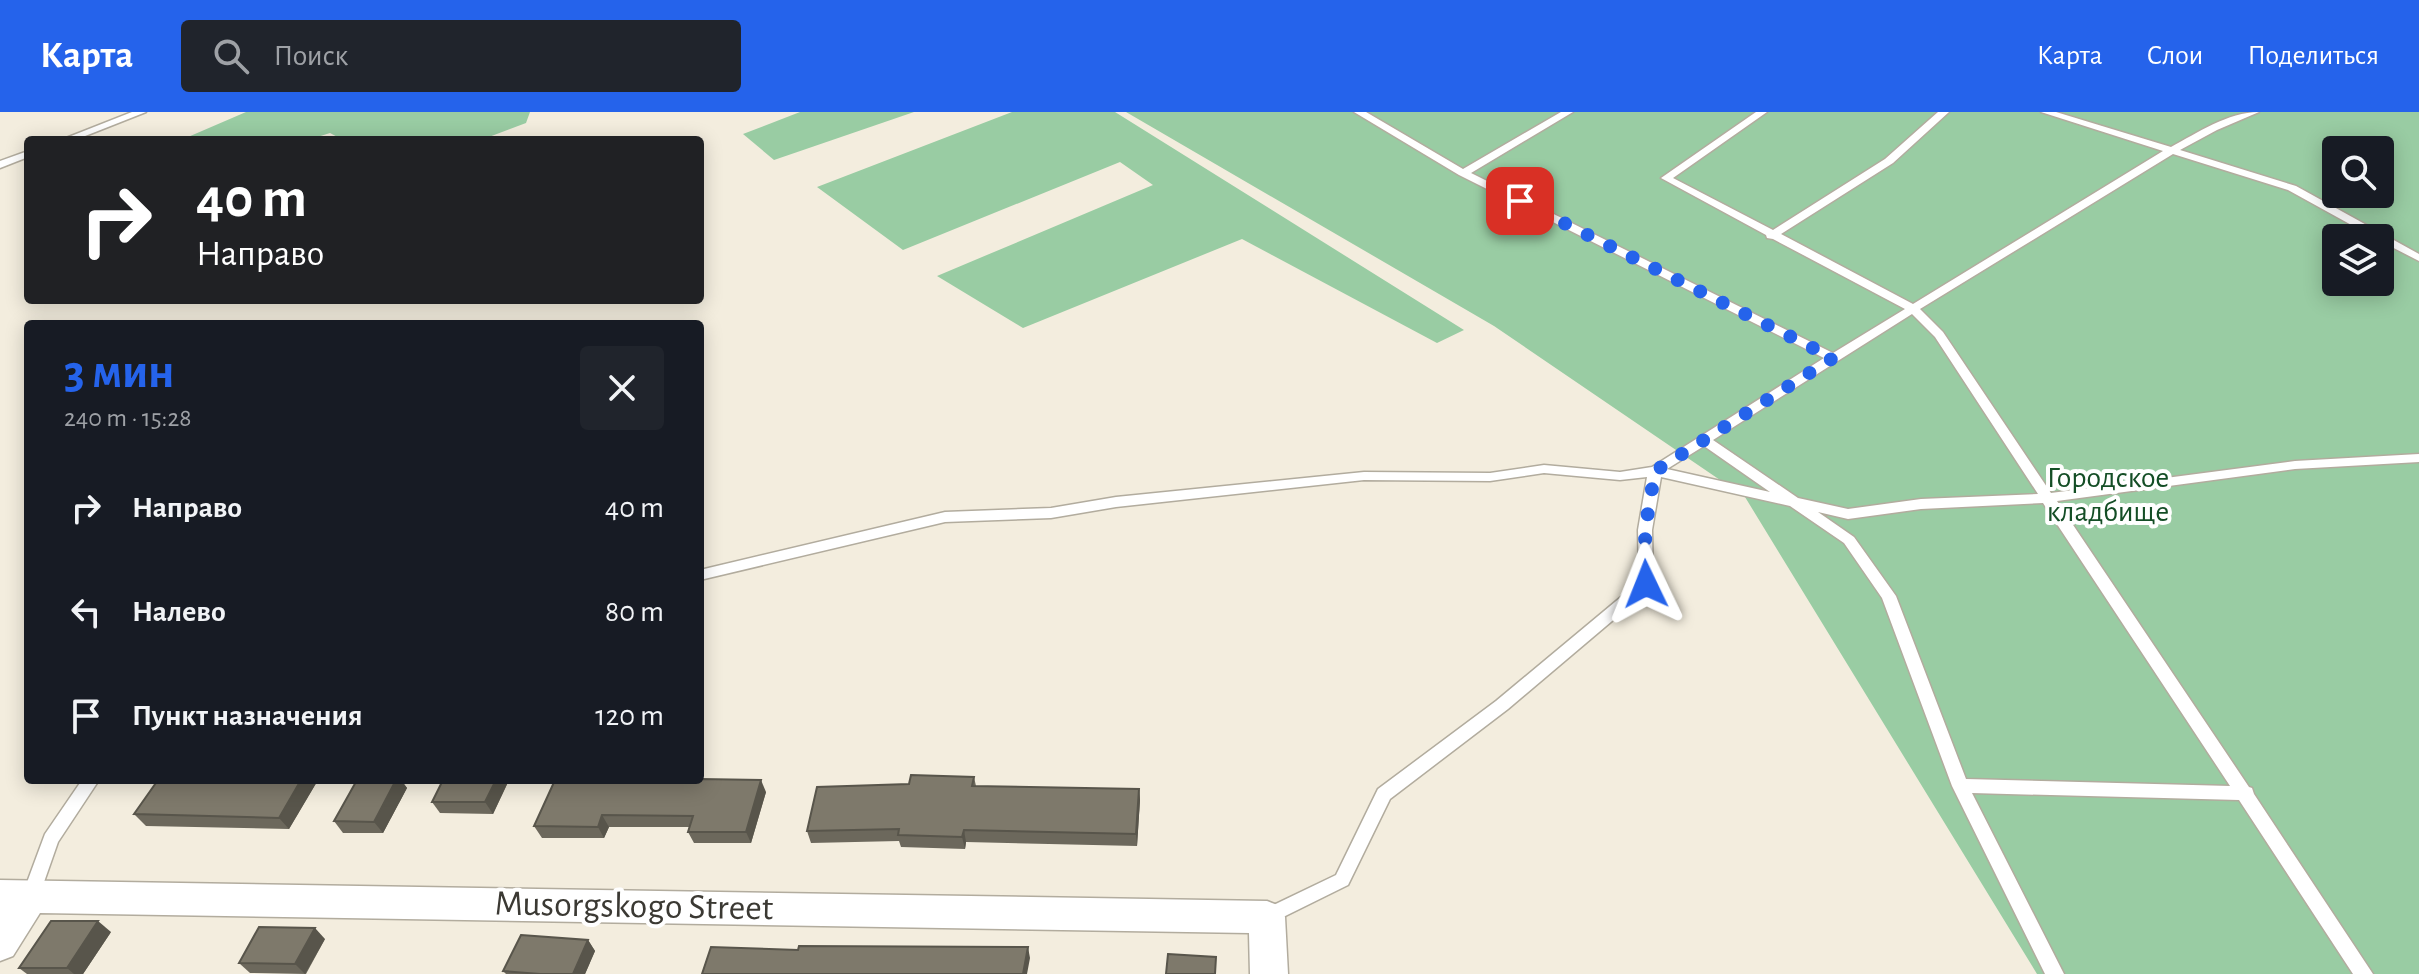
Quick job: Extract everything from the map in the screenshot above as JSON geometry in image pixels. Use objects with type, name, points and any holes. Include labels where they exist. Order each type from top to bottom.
[{"type":"street","name":"Musorgskogo Street","points":[[16,896],[1267,917]]},
{"type":"street","points":[[0,944],[16,896]]},
{"type":"street","points":[[1267,917],[1269,974]]},
{"type":"lane","points":[[77,136],[141,112]]},
{"type":"lane","points":[[1463,173],[1568,112]]},
{"type":"lane","points":[[1762,112],[1666,178],[1914,309],[1939,335],[2364,974]]},
{"type":"lane","points":[[1771,236],[1889,161],[1944,112]]},
{"type":"lane","points":[[2046,112],[2292,188],[2419,258]]},
{"type":"lane","points":[[1267,917],[1342,880],[1384,794],[1502,705],[1646,584],[1645,530],[1655,471],[2170,152],[2254,112]]},
{"type":"lane","points":[[1363,113],[1463,173],[1833,358]]},
{"type":"lane","points":[[0,165],[24,156]]},
{"type":"lane","points":[[1706,441],[1849,540],[1889,596],[1960,786],[2055,974]]},
{"type":"lane","points":[[704,574],[945,517],[1051,513],[1116,502],[1364,476],[1490,477],[1544,469],[1620,476],[1655,471],[1848,514],[1921,504],[2048,498],[2295,465],[2419,458]]},
{"type":"lane","points":[[16,896],[88,784]]},
{"type":"lane","points":[[1960,786],[2246,793]]},
{"type":"green space","points":[[246,112],[530,112],[526,123],[492,136],[336,136],[330,133],[321,136],[190,136]]},
{"type":"green space","points":[[800,112],[914,112],[774,160],[743,134]]},
{"type":"green space","points":[[1012,112],[1115,112],[1464,330],[1437,343],[1242,239],[1023,328],[937,276],[1153,185],[1120,162],[903,250],[817,187]]},
{"type":"green space","name":"Городское кладбище","points":[[1126,112],[2419,112],[2419,974],[2037,974],[1745,497],[1494,326]]},
{"type":"building","points":[[911,775],[974,777],[972,786],[1139,789],[1136,834],[964,830],[962,837],[898,835],[899,829],[807,831],[817,787],[909,784]]},
{"type":"building","points":[[704,779],[761,780],[746,832],[688,832],[693,816],[602,815],[598,827],[534,826],[553,784],[704,784]]},
{"type":"building","points":[[155,784],[299,784],[279,818],[134,814]]},
{"type":"building","points":[[355,784],[394,784],[374,822],[334,821]]},
{"type":"building","points":[[441,784],[494,784],[485,802],[432,802]]},
{"type":"building","points":[[51,921],[98,921],[67,968],[19,968]]},
{"type":"building","points":[[259,927],[315,928],[295,964],[239,963]]},
{"type":"building","points":[[521,935],[588,940],[573,974],[503,971]]},
{"type":"building","points":[[799,946],[1028,947],[1023,974],[702,974],[711,947],[798,950]]},
{"type":"building","points":[[1168,954],[1216,957],[1215,974],[1166,974]]},
{"type":"route","points":[[1520,201],[1833,358],[1655,471],[1645,530],[1646,584]]}]
